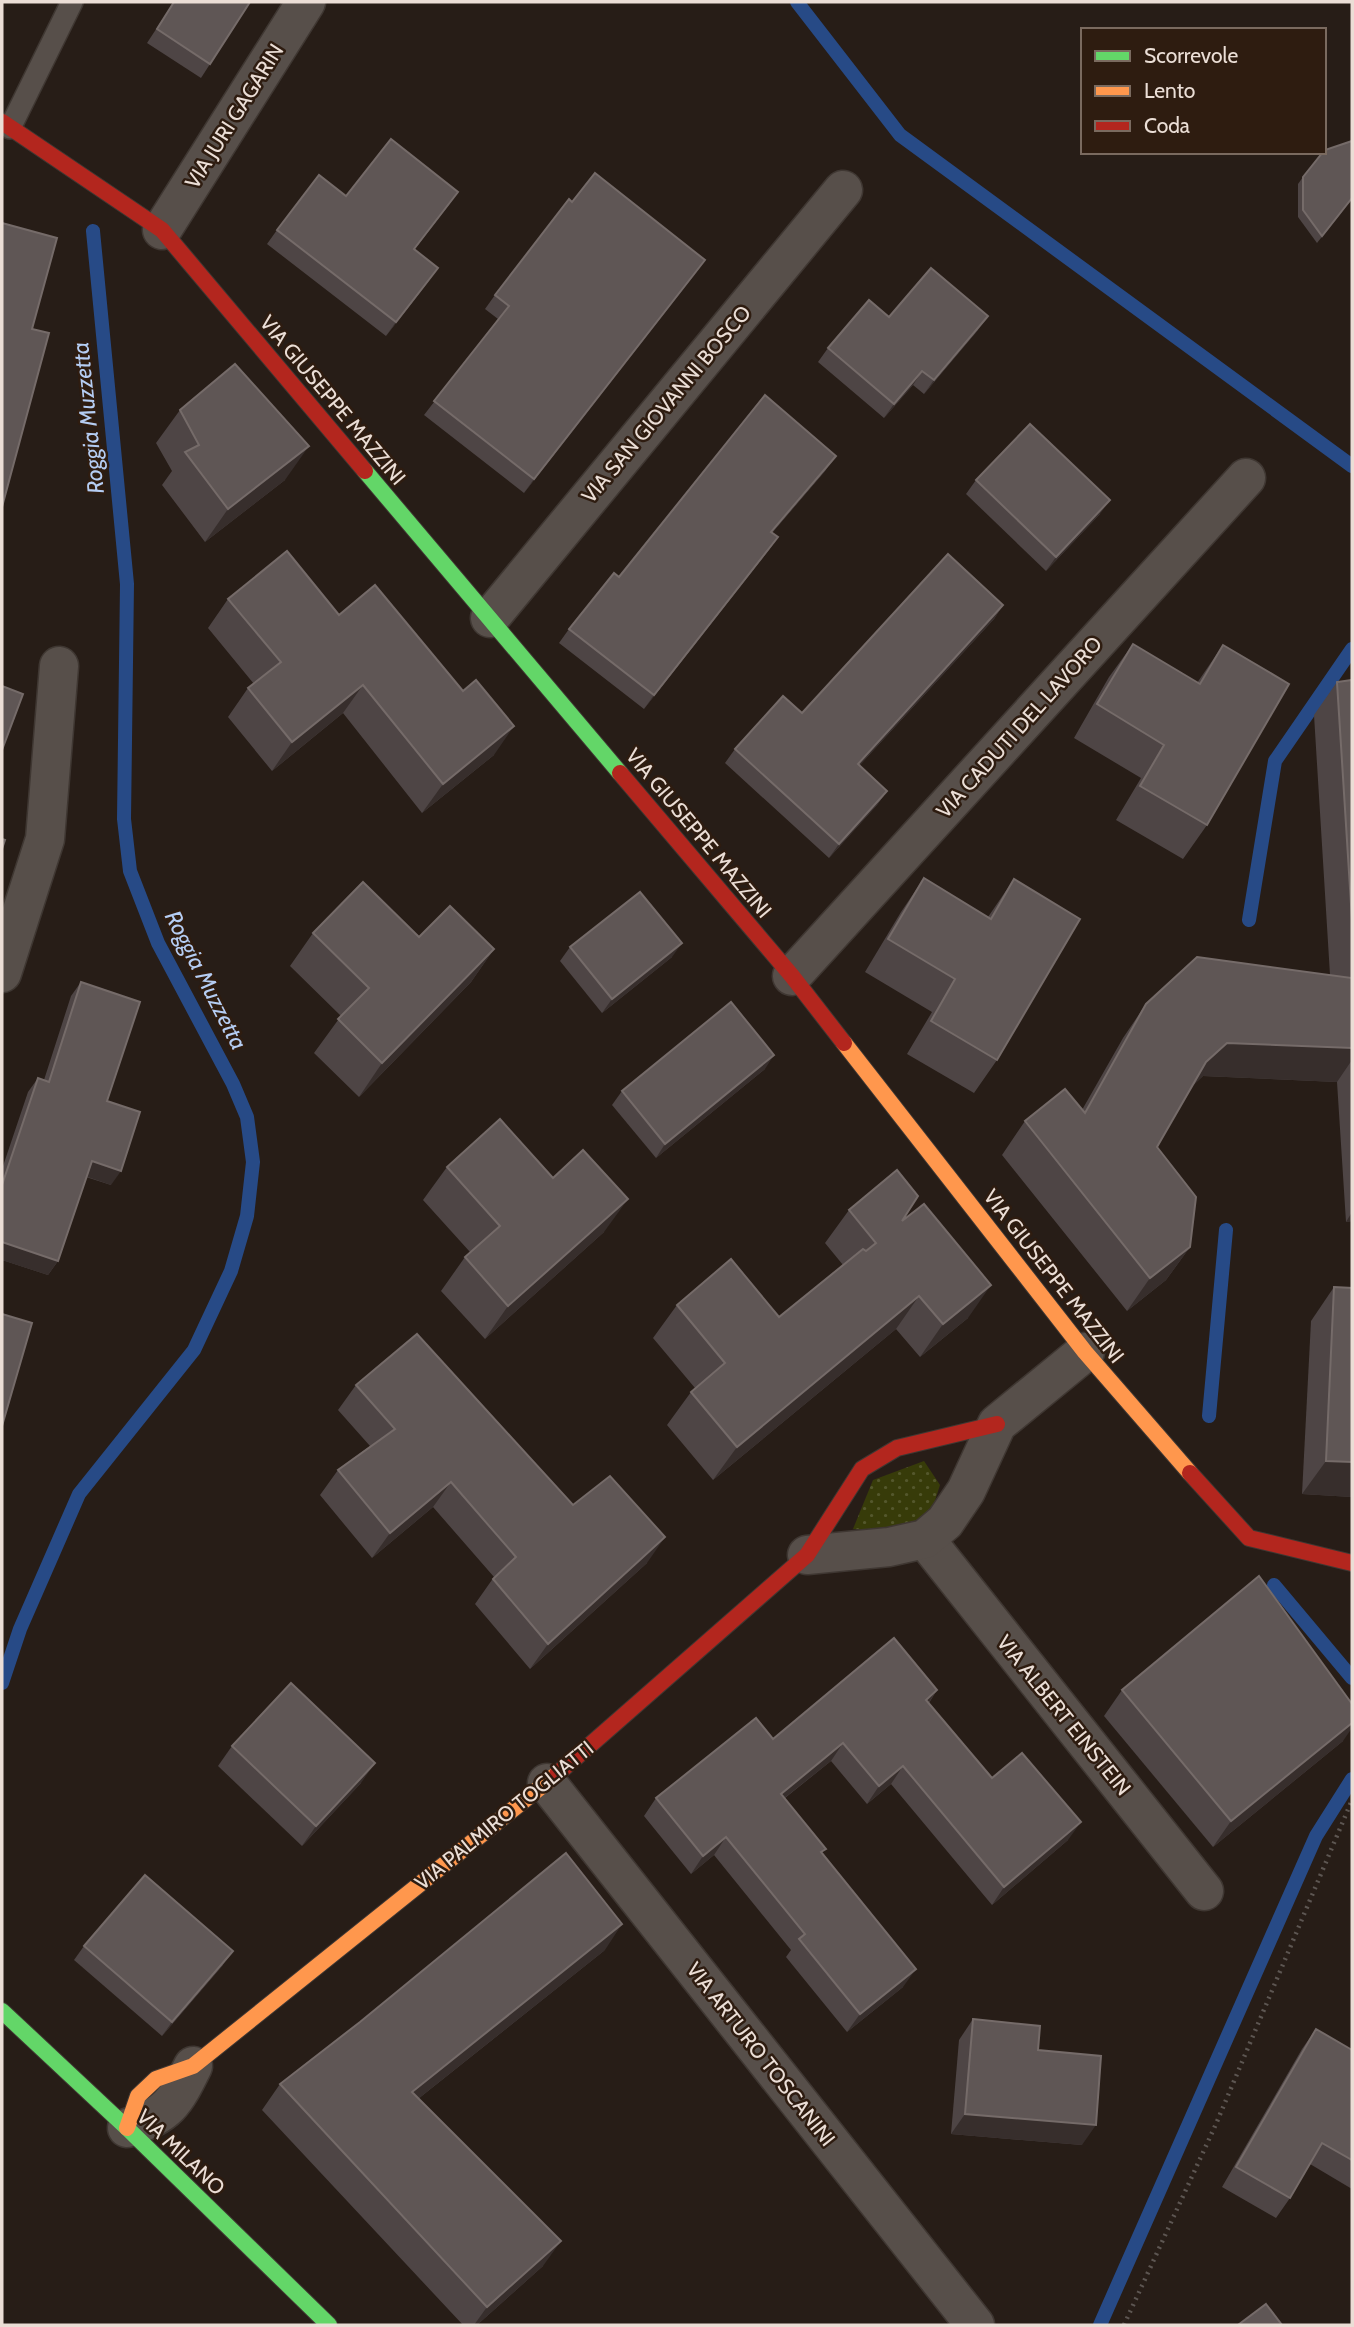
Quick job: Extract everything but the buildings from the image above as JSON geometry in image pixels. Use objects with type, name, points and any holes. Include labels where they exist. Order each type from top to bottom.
[{"type":"street","name":"VIA JURI GAGARIN","points":[[162,230],[306,2]]},
{"type":"street","name":"VIA GIUSEPPE MAZZINI","points":[[6,125],[162,230],[792,976],[1085,1352],[1226,1515],[1249,1538],[1352,1563]]},
{"type":"street","name":"VIA SAN GIOVANNI BOSCO","points":[[489,618],[843,190]]},
{"type":"street","name":"VIA CADUTI DEL LAVORO","points":[[792,976],[1246,478]]},
{"type":"street","points":[[2,973],[45,839],[59,666]]},
{"type":"street","name":"VIA PALMIRO TOGLIATTI","points":[[925,1539],[945,1522],[966,1491],[997,1424],[1085,1352]]},
{"type":"street","name":"VIA PALMIRO TOGLIATTI","points":[[127,2128],[153,2119],[176,2099],[193,2066],[547,1783],[807,1555],[862,1469],[897,1448],[997,1424]]},
{"type":"street","points":[[928,1439],[956,1461],[966,1491]]},
{"type":"street","points":[[807,1555],[889,1547],[925,1539]]},
{"type":"street","name":"VIA ALBERT EINSTEIN","points":[[925,1539],[1204,1891]]},
{"type":"street","name":"VIA ARTURO TOSCANINI","points":[[547,1783],[975,2325]]},
{"type":"street","name":"VIA MILANO","points":[[2,2011],[127,2128],[329,2325]]},
{"type":"lane","points":[[6,125],[72,2]]},
{"type":"path","points":[[1124,2325],[1216,2124],[1352,1800]]},
{"type":"green space","points":[[924,1461],[940,1485],[930,1516],[885,1531],[853,1529],[873,1480]]},
{"type":"waterway","points":[[797,2],[900,135],[1352,466]]},
{"type":"waterway","name":"Roggia Muzzetta","points":[[2,1683],[20,1629],[79,1494],[194,1350],[231,1271],[247,1216],[253,1162],[247,1117],[233,1084],[158,943],[130,871],[124,819],[127,584],[93,231]]},
{"type":"waterway","points":[[1249,920],[1275,761],[1352,649]]},
{"type":"waterway","points":[[1209,1416],[1226,1230]]},
{"type":"waterway","points":[[1274,1585],[1352,1678]]},
{"type":"waterway","points":[[1100,2325],[1316,1836],[1352,1779]]},
{"type":"traffic: fast","points":[[365,471],[620,773]]},
{"type":"traffic: fast","points":[[2,2011],[127,2128],[329,2325]]},
{"type":"traffic: slow","points":[[844,1043],[1085,1352],[1190,1473]]},
{"type":"traffic: slow","points":[[127,2128],[138,2096],[156,2079],[193,2066],[557,1774]]},
{"type":"traffic: jam","points":[[2,122],[162,230],[365,471]]},
{"type":"traffic: jam","points":[[620,773],[792,976],[844,1043]]},
{"type":"traffic: jam","points":[[557,1774],[807,1555],[862,1469],[897,1448],[997,1424]]},
{"type":"traffic: jam","points":[[1190,1473],[1249,1538],[1352,1563]]}]
